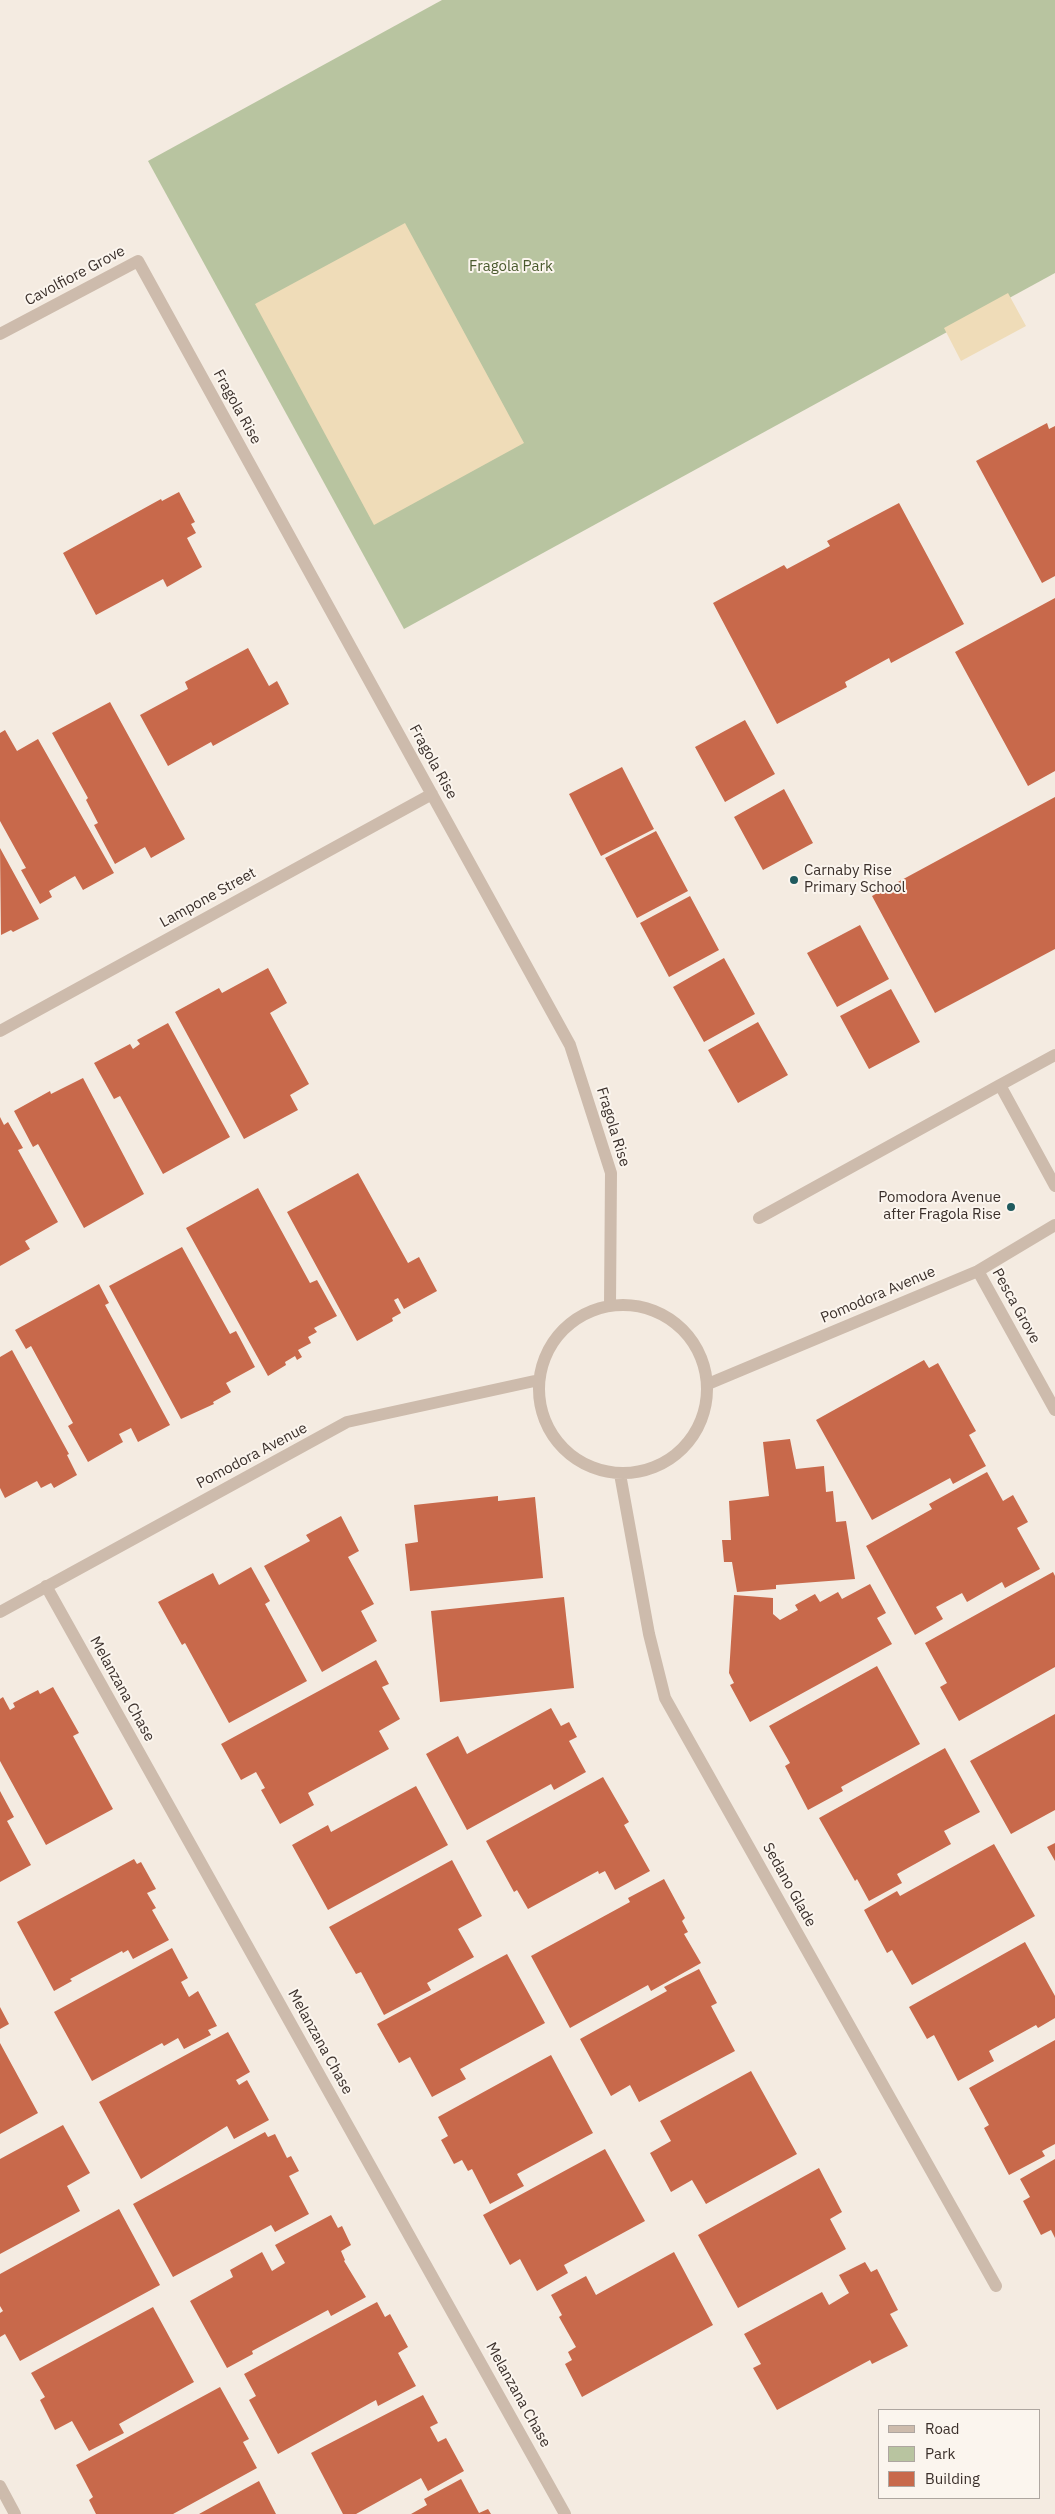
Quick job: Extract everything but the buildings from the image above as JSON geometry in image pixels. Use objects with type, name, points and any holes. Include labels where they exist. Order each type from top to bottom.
[{"type":"street","name":"Cavolfiore Grove","points":[[0,334],[138,261]]},
{"type":"street","name":"Fragola Rise","points":[[138,261],[570,1045],[611,1173],[610,1305]]},
{"type":"street","name":"Lampone Street","points":[[0,1031],[432,794]]},
{"type":"street","points":[[759,1218],[1055,1055]]},
{"type":"street","points":[[1000,1085],[1055,1186]]},
{"type":"street","name":"Pomodora Avenue","points":[[708,1384],[978,1271],[1055,1225]]},
{"type":"street","name":"Pesca Grove","points":[[978,1271],[1055,1410]]},
{"type":"street","points":[[610,1305],[638,1306],[665,1315],[686,1333],[702,1356],[708,1384],[705,1412],[693,1438],[674,1457],[648,1470],[620,1474],[594,1468],[570,1454],[551,1434],[540,1408],[539,1380],[546,1353],[562,1330],[584,1313],[610,1305]]},
{"type":"street","name":"Pomodora Avenue","points":[[0,1612],[347,1422],[539,1380]]},
{"type":"street","name":"Sedano Glade","points":[[620,1474],[649,1634],[665,1698],[996,2286]]},
{"type":"street","name":"Melanzana Chase","points":[[46,1586],[565,2514]]},
{"type":"street","points":[[0,2486],[16,2514]]},
{"type":"green space","name":"Fragola Park","points":[[442,0],[1055,0],[1055,273],[404,629],[148,161]]},
{"type":"sand","points":[[405,223],[524,443],[374,525],[255,304]]},
{"type":"sand","points":[[1008,293],[1026,326],[961,361],[944,328]]},
{"type":"place","name":"Carnaby Rise Primary School","points":[[794,880]]},
{"type":"place","name":"Pomodora Avenue after Fragola Rise","points":[[1011,1207]]}]
